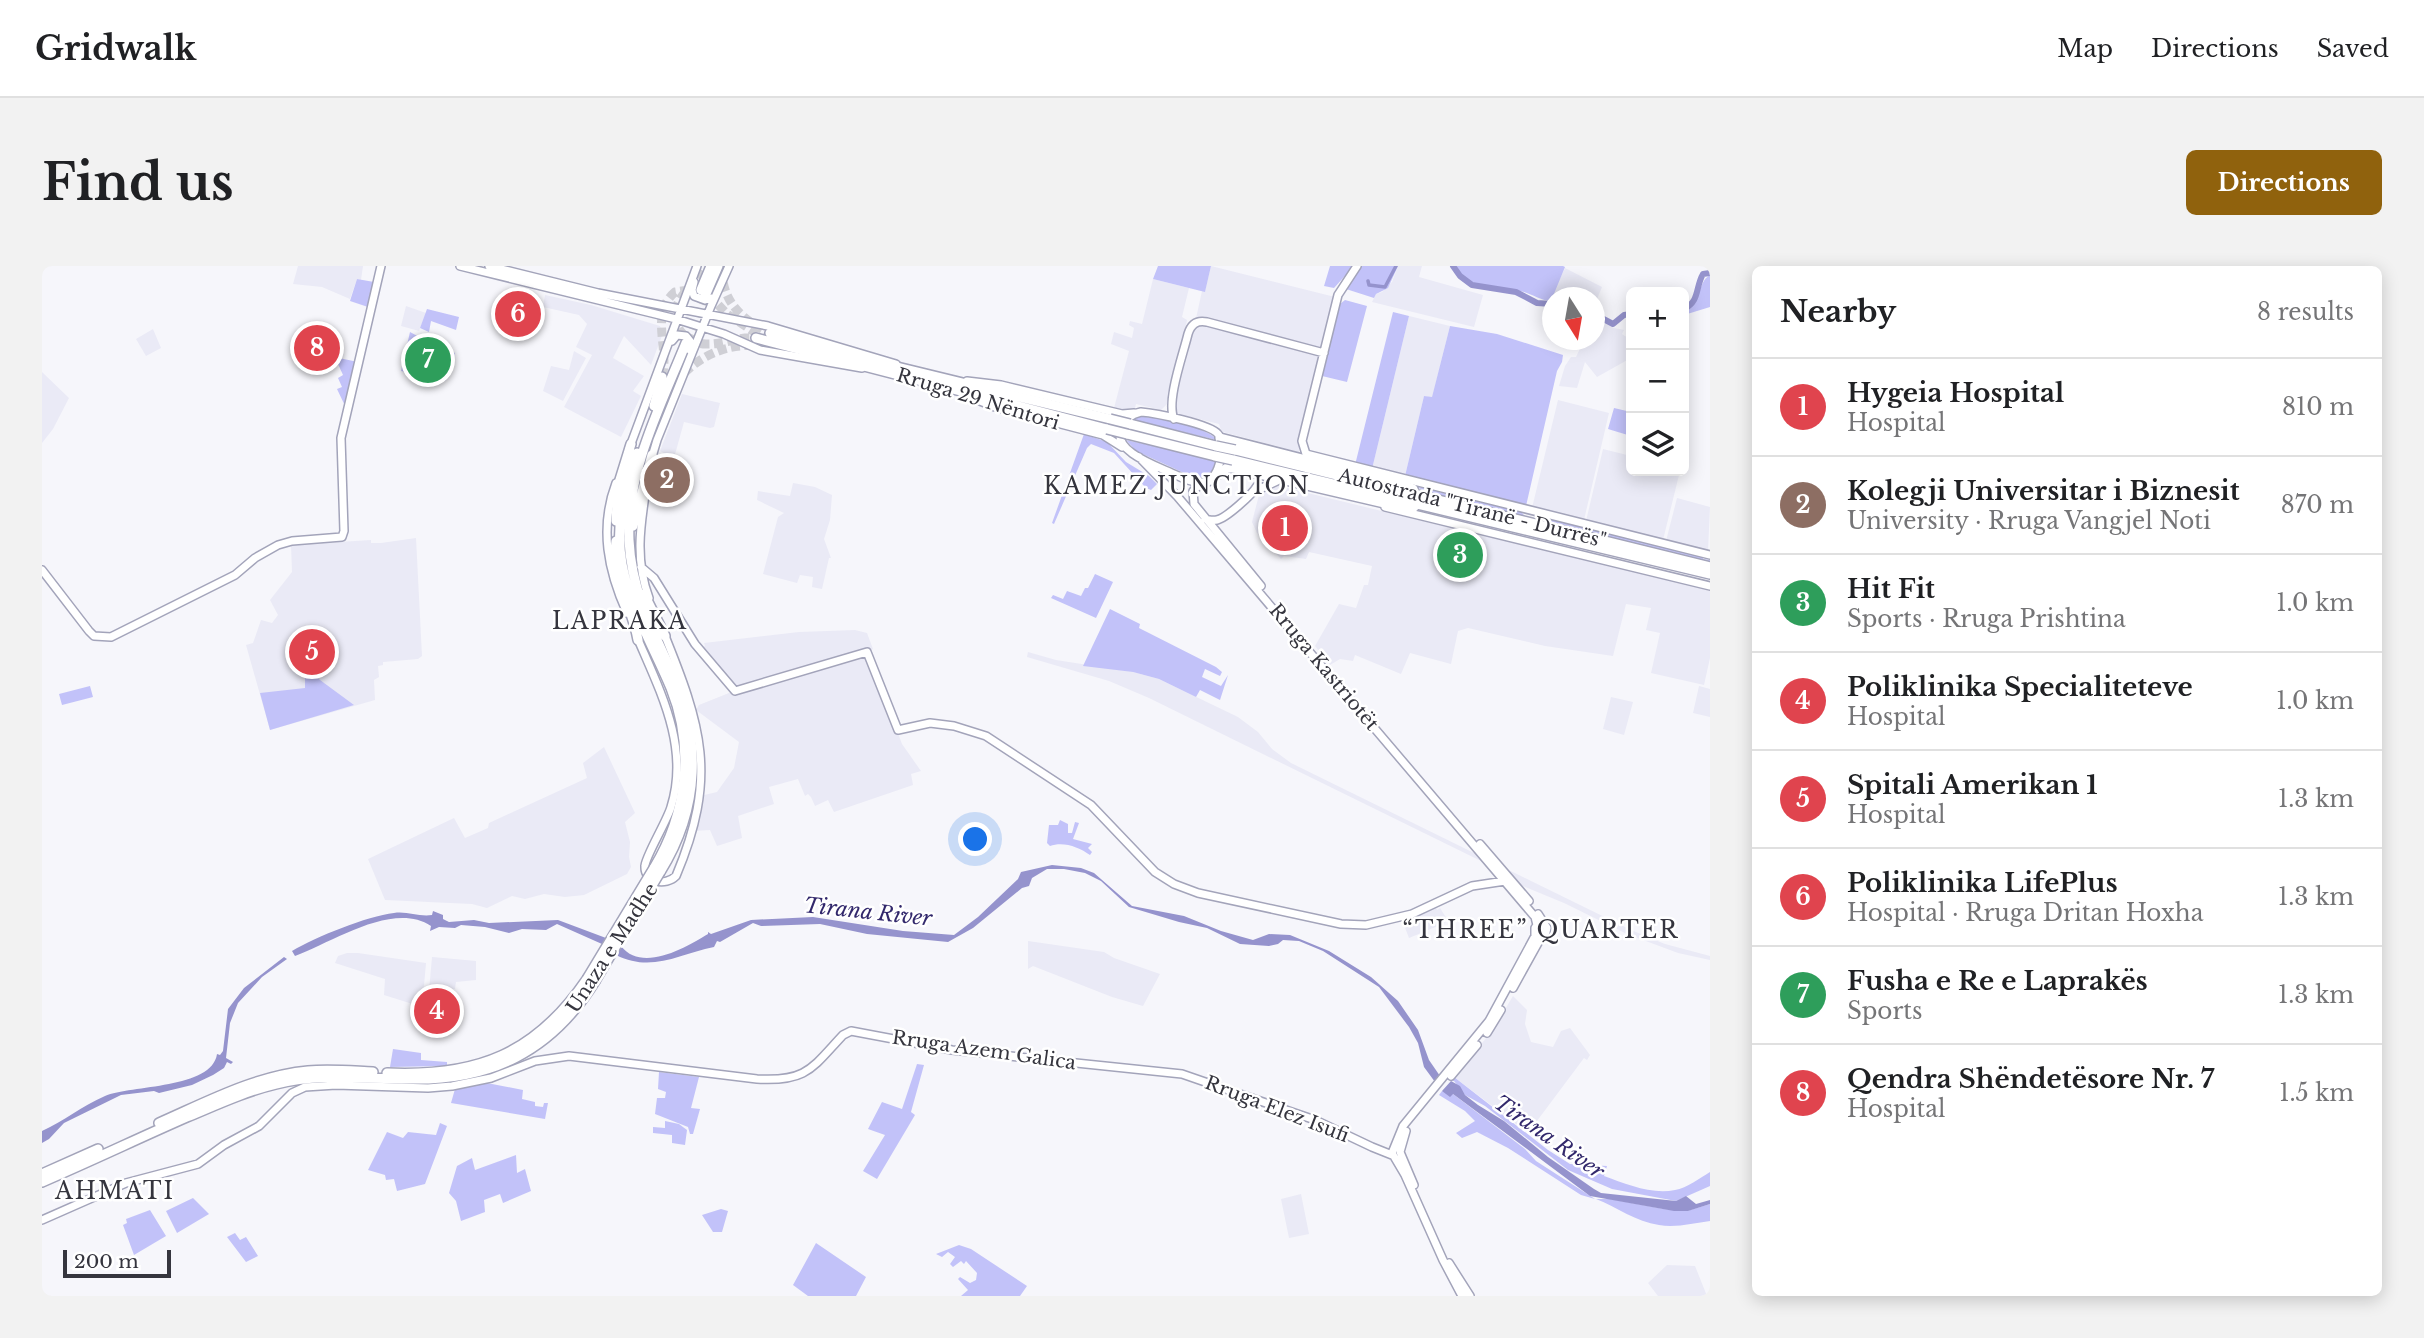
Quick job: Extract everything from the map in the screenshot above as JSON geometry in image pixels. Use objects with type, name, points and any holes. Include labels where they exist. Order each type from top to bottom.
[{"type":"highway","points":[[704,267],[702,296],[724,267]]},
{"type":"highway","points":[[770,333],[905,369]]},
{"type":"highway","points":[[833,351],[756,336],[856,364]]},
{"type":"highway","name":"Unaza e Madhe","points":[[42,1183],[74,1163],[216,1097],[270,1077],[328,1070],[435,1072],[488,1061],[518,1048],[546,1028],[591,980],[657,870],[676,844],[689,806],[693,772],[692,740],[679,689],[643,610],[629,548],[629,523],[638,471],[683,342],[654,406],[630,472],[623,500],[620,547],[629,591],[672,691],[685,746],[684,785],[678,816],[657,870]]},
{"type":"highway","points":[[766,346],[882,370]]},
{"type":"highway","name":"Rruga 29 Nëntori","points":[[905,369],[948,384]]},
{"type":"highway","name":"Rruga 29 Nëntori","points":[[882,370],[948,384]]},
{"type":"highway","points":[[654,406],[662,377]]},
{"type":"highway","points":[[656,419],[676,383]]},
{"type":"highway","name":"Autostrada \"Tiranë - Durrës\"","points":[[948,384],[1129,429],[1217,446],[1234,455],[1440,508],[1710,567]]},
{"type":"highway","points":[[629,591],[621,574],[615,508],[631,444]]},
{"type":"highway","points":[[1217,446],[1400,484],[1416,491],[1464,503],[1477,510]]},
{"type":"highway","points":[[653,451],[632,531],[644,596],[665,636]]},
{"type":"highway","name":"Autostrada \"Tiranë - Durrës\"","points":[[1234,455],[1477,510],[1494,518],[1710,574]]},
{"type":"highway","points":[[1205,482],[1227,468],[1393,505],[1440,508]]},
{"type":"highway","points":[[634,579],[632,531],[638,471]]},
{"type":"highway","points":[[623,500],[619,510],[615,567],[638,640]]},
{"type":"highway","name":"Unaza e Madhe","points":[[42,1173],[74,1163]]},
{"type":"main road","points":[[42,570],[89,631],[99,637],[114,636],[235,575],[255,558],[278,545],[343,535],[342,434],[380,266]]},
{"type":"main road","name":"Rruga 29 Nëntori","points":[[460,266],[676,319],[735,338],[760,350],[841,366],[882,370]]},
{"type":"main road","name":"Rruga 29 Nëntori","points":[[489,266],[598,293],[768,326],[881,358],[905,369]]},
{"type":"main road","points":[[1357,266],[1338,295],[1302,440],[1304,450],[1309,455],[1710,555]]},
{"type":"main road","points":[[704,267],[676,319],[662,363],[610,497],[606,527],[608,558],[615,586],[670,719],[676,742],[677,777],[673,801],[645,864],[650,878],[659,882],[666,882],[677,875],[694,824],[700,796],[702,761],[694,711],[645,587],[640,565],[639,533],[653,451],[724,267]]},
{"type":"main road","points":[[704,267],[693,285],[692,293],[705,300],[712,296],[724,267]]},
{"type":"main road","points":[[1174,419],[1171,412],[1172,400],[1190,328],[1198,322],[1208,322],[1324,353]]},
{"type":"main road","points":[[662,363],[674,337],[684,335],[689,338],[690,349],[677,394]]},
{"type":"main road","name":"Rruga 29 Nëntori","points":[[948,384],[1001,385],[1122,414],[1158,415],[1216,432],[1217,446]]},
{"type":"main road","name":"Rruga 29 Nëntori","points":[[948,384],[988,404],[1103,435],[1129,452],[1189,482],[1205,482]]},
{"type":"main road","points":[[1158,415],[1167,410],[1172,400]]},
{"type":"main road","points":[[1129,452],[1122,444],[1119,433],[1125,420],[1138,413]]},
{"type":"main road","points":[[1205,482],[1218,468],[1221,452],[1217,446]]},
{"type":"main road","name":"Rruga Kastriotët","points":[[1139,457],[1186,506],[1506,879]]},
{"type":"main road","points":[[1244,470],[1261,482],[1276,481],[1710,586]]},
{"type":"main road","name":"Rruga Kastriotët","points":[[1205,482],[1195,488],[1192,498],[1206,519],[1506,879]]},
{"type":"main road","points":[[1206,519],[1220,519],[1251,494],[1261,482]]},
{"type":"main road","points":[[640,565],[657,582],[695,644],[735,691],[867,652],[898,730],[922,724],[940,724],[986,736],[1091,805],[1155,872],[1174,884],[1198,893],[1341,924],[1366,925],[1412,914],[1472,886],[1506,879]]},
{"type":"main road","points":[[645,587],[649,580],[657,582]]},
{"type":"main road","points":[[1506,879],[1540,925]]},
{"type":"main road","points":[[1506,879],[1535,909],[1540,925]]},
{"type":"main road","points":[[1462,1296],[1396,1154],[1398,1135],[1466,1055],[1489,1021],[1540,934],[1534,930],[1540,925]]},
{"type":"main road","name":"Rruga Azem Galica","points":[[42,1220],[126,1183],[194,1166],[262,1122],[292,1093],[305,1087],[452,1086],[491,1078],[535,1061],[569,1056],[747,1078],[782,1079],[809,1071],[851,1031],[952,1050],[1159,1072]]},
{"type":"main road","name":"Rruga Elez Isufi","points":[[1159,1072],[1186,1075],[1315,1120],[1372,1147],[1396,1154]]},
{"type":"main road","points":[[1396,1154],[1444,1252],[1470,1296]]},
{"type":"shaded area","points":[[298,266],[363,266],[361,280],[357,279],[350,299],[322,287],[293,284]]},
{"type":"shaded area","points":[[1158,266],[1211,266],[1205,292],[1153,279]]},
{"type":"shaded area","points":[[1211,266],[1335,297],[1299,452],[1223,432],[1219,424],[1171,412],[1188,334],[1195,323]]},
{"type":"shaded area","points":[[1330,266],[1354,266],[1334,288],[1324,286]]},
{"type":"shaded area","points":[[1362,266],[1398,266],[1388,288],[1374,298],[1346,289]]},
{"type":"shaded area","points":[[1398,266],[1422,266],[1419,277],[1483,295],[1474,327],[1372,302],[1376,294],[1392,282]]},
{"type":"shaded area","points":[[1456,266],[1565,267],[1557,287],[1542,287],[1542,299],[1520,291],[1484,286],[1460,274]]},
{"type":"shaded area","points":[[1565,268],[1602,287],[1556,287]]},
{"type":"shaded area","points":[[1710,275],[1710,307],[1689,313],[1689,308],[1697,299]]},
{"type":"shaded area","points":[[357,279],[374,282],[368,307],[350,301]]},
{"type":"shaded area","points":[[1153,279],[1189,288],[1182,317],[1187,320],[1167,404],[1161,410],[1136,404],[1135,408],[1128,410],[1114,408],[1129,351],[1111,344],[1114,332],[1132,338],[1134,328],[1129,325],[1130,321],[1142,324]]},
{"type":"shaded area","points":[[545,295],[591,305],[660,326],[663,333],[651,365],[624,336],[613,358],[644,376],[633,391],[641,396],[621,437],[564,407],[592,355],[576,347],[587,324],[579,315],[543,307]]},
{"type":"shaded area","points":[[1345,300],[1367,306],[1347,382],[1322,376],[1340,304]]},
{"type":"shaded area","points":[[406,306],[426,313],[419,331],[401,326]]},
{"type":"shaded area","points":[[427,309],[459,317],[456,330],[431,321],[429,332],[420,328]]},
{"type":"shaded area","points":[[1393,312],[1409,316],[1372,469],[1355,465]]},
{"type":"shaded area","points":[[1409,316],[1450,326],[1432,398],[1424,396],[1405,476],[1372,469]]},
{"type":"shaded area","points":[[1605,323],[1624,330],[1622,334],[1626,337],[1626,361],[1597,377],[1585,362],[1577,388],[1559,386],[1565,366],[1571,357],[1576,357],[1579,350],[1605,350]]},
{"type":"shaded area","points":[[1450,326],[1497,334],[1563,355],[1526,506],[1405,476],[1424,396],[1432,397]]},
{"type":"shaded area","points":[[153,329],[161,348],[146,356],[136,339]]},
{"type":"shaded area","points":[[410,332],[455,353],[450,374],[445,381],[401,371]]},
{"type":"shaded area","points":[[574,351],[586,358],[563,401],[543,391],[551,366],[569,370]]},
{"type":"shaded area","points":[[339,358],[358,362],[347,410],[337,389],[342,387],[338,378],[343,375],[338,364]]},
{"type":"shaded area","points":[[42,372],[69,398],[53,429],[42,443]]},
{"type":"shaded area","points":[[682,394],[720,403],[714,427],[684,422],[674,458],[660,451]]},
{"type":"shaded area","points":[[1558,400],[1609,413],[1584,520],[1532,508]]},
{"type":"shaded area","points":[[1614,408],[1626,411],[1626,434],[1608,429]]},
{"type":"shaded area","points":[[1139,417],[1168,420],[1193,427],[1217,440],[1132,420]]},
{"type":"shaded area","points":[[1084,434],[1107,442],[1126,462],[1157,484],[1151,490],[1146,488],[1114,453],[1091,444],[1054,524],[1052,523]]},
{"type":"shaded area","points":[[1126,440],[1216,460],[1211,473],[1197,479],[1136,451]]},
{"type":"shaded area","points":[[1603,449],[1626,455],[1626,476],[1679,476],[1663,540],[1586,521]]},
{"type":"shaded area","points":[[793,483],[815,487],[832,495],[830,520],[824,539],[831,558],[822,589],[812,587],[813,577],[800,575],[797,583],[763,574],[778,517],[784,513],[757,500],[758,491],[790,496]]},
{"type":"shaded area","points":[[1275,485],[1651,574],[1710,591],[1710,658],[1704,685],[1651,673],[1660,633],[1646,630],[1651,608],[1626,604],[1613,656],[1545,646],[1468,628],[1458,631],[1451,664],[1410,653],[1401,674],[1355,655],[1353,661],[1340,659],[1330,665],[1315,646],[1339,604],[1356,608],[1364,585],[1368,585],[1372,566],[1309,552],[1306,559],[1284,556],[1281,559],[1257,533],[1252,522],[1260,491],[1269,492],[1270,487]]},
{"type":"shaded area","points":[[1410,485],[1521,512],[1526,517],[1442,497]]},
{"type":"shaded area","points":[[1677,498],[1710,507],[1708,551],[1666,541]]},
{"type":"shaded area","points":[[1533,515],[1703,556],[1703,559],[1710,560],[1710,565],[1538,520]]},
{"type":"shaded area","points":[[416,538],[422,656],[418,659],[383,662],[383,665],[378,666],[379,677],[374,680],[375,700],[270,730],[246,645],[253,643],[261,620],[272,623],[278,615],[270,600],[292,572],[291,545],[371,540],[371,543],[381,543]]},
{"type":"shaded area","points":[[1095,574],[1113,582],[1096,618],[1051,598],[1053,595],[1063,599],[1067,591],[1081,596]]},
{"type":"shaded area","points":[[1110,609],[1140,624],[1139,628],[1222,672],[1220,676],[1205,669],[1202,677],[1221,686],[1228,675],[1220,700],[1200,690],[1196,697],[1159,679],[1133,672],[1083,666]]},
{"type":"shaded area","points":[[855,630],[867,633],[873,649],[868,651],[902,744],[921,771],[911,774],[913,785],[834,812],[828,800],[815,806],[808,794],[805,796],[798,779],[769,787],[774,804],[738,816],[742,838],[717,846],[710,830],[693,831],[700,796],[717,792],[734,768],[739,742],[696,710],[699,705],[734,691],[700,649],[705,646],[704,643],[799,632]]},
{"type":"shaded area","points":[[1028,652],[1056,660],[1133,672],[1159,679],[1238,717],[1291,763],[1631,930],[1665,944],[1710,956],[1710,960],[1678,953],[1627,934],[1523,886],[1481,861],[1149,698],[1109,681],[1027,657]]},
{"type":"shaded area","points":[[299,660],[320,680],[354,705],[270,730],[260,693],[305,688],[305,675],[300,675]]},
{"type":"shaded area","points":[[90,686],[93,697],[62,705],[59,694]]},
{"type":"shaded area","points":[[1699,686],[1710,689],[1710,717],[1693,713]]},
{"type":"shaded area","points":[[1611,697],[1633,702],[1624,735],[1603,729]]},
{"type":"shaded area","points":[[604,747],[635,813],[625,822],[630,842],[631,867],[627,874],[584,895],[565,897],[544,894],[525,899],[512,896],[487,908],[472,904],[385,900],[368,859],[454,818],[465,838],[488,828],[489,823],[587,778],[583,763]]},
{"type":"shaded area","points":[[1060,820],[1068,824],[1068,833],[1072,833],[1075,822],[1079,823],[1073,839],[1092,844],[1088,848],[1092,852],[1090,855],[1071,846],[1050,846],[1047,843],[1049,825],[1058,825]]},
{"type":"shaded area","points":[[1052,865],[1081,868],[1094,873],[1132,906],[1184,916],[1253,940],[1269,934],[1290,935],[1329,951],[1371,977],[1398,1001],[1418,1030],[1429,1060],[1440,1076],[1435,1082],[1424,1067],[1418,1043],[1409,1027],[1379,987],[1323,951],[1299,941],[1283,940],[1269,946],[1240,944],[1207,928],[1129,907],[1101,881],[1085,873],[1064,869],[1047,869],[1032,878],[1029,886],[1022,888],[973,928],[948,942],[867,934],[820,924],[761,926],[753,923],[720,942],[717,941],[714,947],[665,960],[642,962],[616,955],[621,946],[630,954],[640,957],[664,955],[688,946],[708,932],[711,934],[751,920],[813,917],[903,931],[954,935],[978,917],[1018,879],[1021,872]]},
{"type":"shaded area","points":[[1436,907],[1437,910],[1440,908],[1447,919],[1445,923],[1409,938],[1402,920]]},
{"type":"shaded area","points":[[433,911],[443,915],[443,919],[449,922],[558,920],[606,938],[602,944],[557,924],[546,930],[522,929],[509,933],[461,925],[455,928],[439,927],[430,931],[431,926],[416,920],[399,918],[363,926],[295,956],[292,951],[370,918],[399,913],[432,915]]},
{"type":"shaded area","points":[[1028,941],[1104,952],[1160,974],[1143,1006],[1112,997],[1033,966],[1028,969]]},
{"type":"shaded area","points":[[347,953],[426,963],[422,1007],[384,995],[385,979],[335,963],[338,956]]},
{"type":"shaded area","points":[[284,957],[287,959],[262,977],[238,1003],[230,1023],[226,1058],[233,1062],[231,1064],[227,1062],[224,1068],[192,1085],[159,1093],[154,1091],[121,1095],[64,1123],[42,1143],[42,1131],[105,1096],[169,1084],[201,1074],[212,1065],[217,1054],[220,1055],[223,1051],[228,1009],[244,988]]},
{"type":"shaded area","points":[[432,957],[476,961],[476,980],[456,982],[455,989],[429,991]]},
{"type":"shaded area","points":[[1513,996],[1527,1010],[1525,1024],[1531,1042],[1553,1047],[1561,1031],[1570,1028],[1590,1055],[1587,1060],[1584,1058],[1528,1133],[1454,1077],[1492,1031]]},
{"type":"shaded area","points":[[393,1049],[421,1053],[421,1060],[447,1062],[447,1066],[390,1067]]},
{"type":"shaded area","points":[[917,1064],[924,1065],[911,1112],[915,1115],[877,1179],[863,1171],[885,1135],[868,1129],[882,1102],[902,1109]]},
{"type":"shaded area","points":[[659,1072],[699,1077],[691,1108],[700,1109],[693,1134],[690,1134],[688,1127],[655,1114],[657,1098],[665,1098],[666,1092],[658,1089]]},
{"type":"shaded area","points":[[1454,1077],[1570,1164],[1607,1166],[1604,1176],[1657,1191],[1680,1189],[1710,1172],[1710,1186],[1676,1201],[1612,1189],[1568,1170],[1485,1106],[1465,1095],[1454,1081],[1451,1081]]},
{"type":"shaded area","points":[[1451,1081],[1460,1086],[1465,1095],[1478,1105],[1504,1121],[1548,1157],[1601,1193],[1676,1201],[1686,1196],[1696,1204],[1710,1200],[1710,1204],[1688,1211],[1674,1211],[1590,1196],[1453,1094],[1450,1097],[1442,1091]]},
{"type":"shaded area","points":[[487,1083],[523,1090],[522,1099],[535,1102],[535,1106],[543,1107],[544,1103],[548,1103],[545,1119],[451,1103],[455,1089]]},
{"type":"shaded area","points":[[1442,1091],[1453,1094],[1525,1149],[1536,1161],[1595,1199],[1581,1195],[1508,1148],[1477,1132],[1462,1138],[1456,1133],[1475,1121],[1465,1111],[1439,1095]]},
{"type":"shaded area","points":[[665,1121],[679,1124],[687,1130],[685,1145],[672,1143],[672,1135],[653,1133],[653,1127],[665,1128]]},
{"type":"shaded area","points":[[440,1123],[447,1126],[425,1184],[397,1191],[394,1179],[386,1180],[385,1175],[368,1170],[387,1132],[403,1138],[408,1132],[436,1135]]},
{"type":"shaded area","points":[[516,1155],[517,1173],[525,1169],[531,1191],[503,1203],[500,1194],[484,1200],[485,1212],[461,1221],[456,1201],[449,1193],[457,1166],[472,1158],[475,1170]]},
{"type":"shaded area","points":[[1301,1194],[1309,1234],[1289,1238],[1281,1199]]},
{"type":"shaded area","points":[[193,1198],[209,1214],[177,1233],[166,1211]]},
{"type":"shaded area","points":[[1596,1199],[1687,1211],[1710,1204],[1710,1221],[1678,1226],[1659,1225],[1634,1218]]},
{"type":"shaded area","points":[[721,1209],[728,1211],[722,1232],[713,1232],[702,1215]]},
{"type":"shaded area","points":[[150,1210],[166,1236],[134,1255],[123,1225],[127,1223],[126,1219]]},
{"type":"shaded area","points":[[235,1233],[240,1240],[246,1237],[258,1256],[246,1262],[227,1237]]},
{"type":"shaded area","points":[[816,1243],[866,1277],[856,1296],[808,1296],[793,1285]]},
{"type":"shaded area","points":[[959,1245],[971,1249],[1027,1286],[1020,1296],[961,1296],[968,1290],[958,1279],[960,1277],[970,1283],[976,1280],[977,1273],[966,1261],[953,1267],[950,1264],[955,1257],[948,1252],[942,1257],[936,1254]]},
{"type":"shaded area","points":[[1667,1265],[1695,1266],[1707,1296],[1658,1296],[1648,1283]]},
{"type":"waterway","points":[[1368,281],[1369,285],[1385,287],[1396,266]]},
{"type":"waterway","points":[[1453,266],[1460,276],[1472,285],[1516,292],[1542,303]]},
{"type":"waterway","points":[[1689,306],[1695,298],[1703,274],[1710,273]]},
{"type":"waterway","points":[[1605,320],[1613,324],[1626,315]]},
{"type":"tunnel","points":[[722,269],[730,300],[743,316],[770,333]]},
{"type":"tunnel","points":[[703,271],[685,292],[676,308],[675,316],[682,333],[690,340],[703,344],[756,338]]},
{"type":"tunnel","points":[[662,377],[663,310],[675,292],[696,289]]},
{"type":"tunnel","points":[[709,295],[727,314],[756,333]]},
{"type":"tunnel","points":[[687,342],[705,296]]},
{"type":"tunnel","points":[[675,383],[694,364],[716,352],[740,346],[766,346]]},
{"type":"place","name":"Poliklinika LifePlus","points":[[518,314]]},
{"type":"place","name":"Qendra Shëndetësore Nr. 7","points":[[317,348]]},
{"type":"place","name":"Fusha e Re e Laprakës","points":[[428,360]]},
{"type":"place","name":"Kolegji Universitar i Biznesit","points":[[667,480]]},
{"type":"place","name":"Hygeia Hospital","points":[[1285,528]]},
{"type":"place","name":"Hit Fit","points":[[1460,555]]},
{"type":"place","name":"Spitali Amerikan 1","points":[[312,652]]},
{"type":"place","name":"Poliklinika Specialiteteve","points":[[437,1011]]},
{"type":"district","name":"KAMEZ JUNCTION","points":[[1177,486]]},
{"type":"district","name":"LAPRAKA","points":[[620,621]]},
{"type":"district","name":"“THREE” QUARTER","points":[[1541,930]]},
{"type":"district","name":"AHMATI","points":[[115,1191]]},
{"type":"water label","name":"Tirana River","points":[[868,912]]},
{"type":"water label","name":"Tirana River","points":[[1549,1137]]}]
